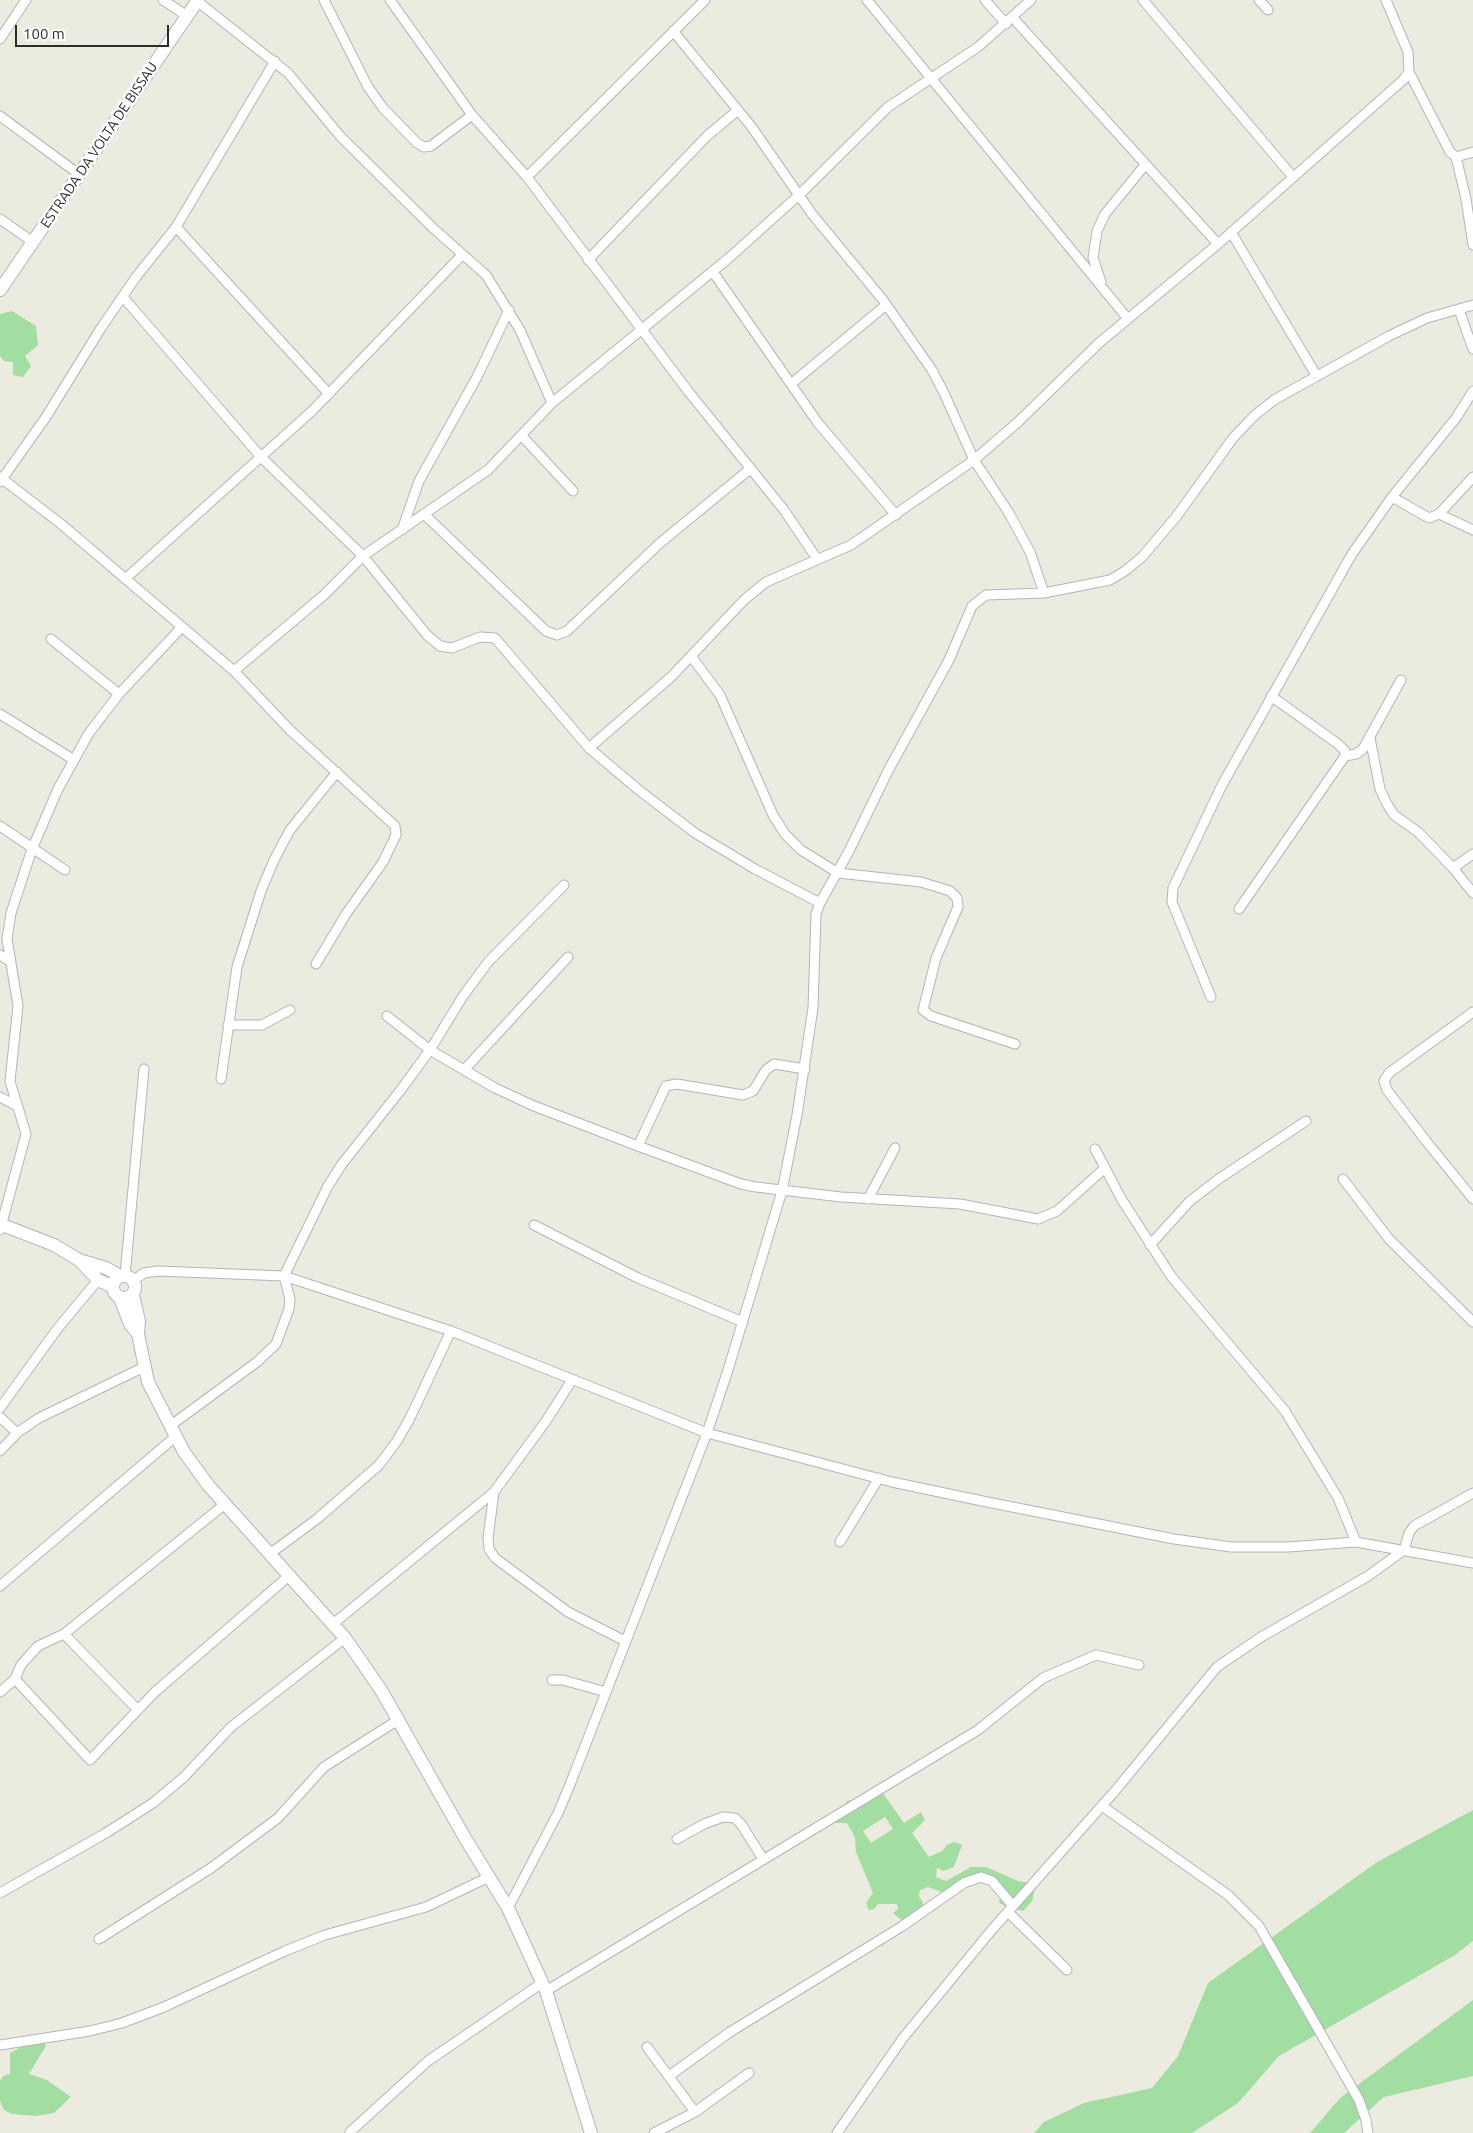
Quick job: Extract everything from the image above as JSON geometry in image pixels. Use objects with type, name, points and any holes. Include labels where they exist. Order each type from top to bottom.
[{"type":"street","points":[[2,32],[26,0]]},
{"type":"street","points":[[163,0],[186,16]]},
{"type":"street","points":[[324,0],[368,87],[384,108],[417,144],[424,148],[431,146],[472,115]]},
{"type":"street","points":[[390,0],[472,115],[526,177],[588,260],[784,510],[817,559]]},
{"type":"street","points":[[526,177],[705,0]]},
{"type":"street","points":[[867,0],[1128,319]]},
{"type":"street","points":[[985,0],[1010,21],[1218,244]]},
{"type":"street","points":[[234,671],[324,595],[363,556],[477,479],[522,436],[552,402],[713,272],[798,195],[888,107],[932,79],[1010,21],[1031,0]]},
{"type":"street","points":[[1143,0],[1293,177]]},
{"type":"street","points":[[1258,0],[1268,10]]},
{"type":"street","points":[[589,748],[671,677],[756,589],[775,577],[851,545],[974,460],[1017,423],[1099,343],[1218,244],[1403,80],[1409,72],[1410,62],[1406,45],[1386,0]]},
{"type":"street","points":[[197,1],[288,72],[340,136],[486,276],[509,310],[552,402]]},
{"type":"street","name":"ESTRADA DA VOLTA DE BISSAU","points":[[0,290],[197,1]]},
{"type":"street","points":[[673,31],[738,110],[798,195],[886,305],[932,370],[974,460],[1009,513],[1030,552],[1044,594]]},
{"type":"street","points":[[275,61],[176,227],[101,328],[46,417],[1,479],[61,524],[181,628],[234,671],[290,730],[395,826],[396,835],[377,871],[346,914],[316,964]]},
{"type":"street","points":[[1409,72],[1450,152],[1456,157],[1466,198],[1473,245]]},
{"type":"street","points":[[588,260],[707,136],[738,110]]},
{"type":"street","points":[[0,116],[80,174]]},
{"type":"street","points":[[1456,157],[1473,152]]},
{"type":"street","points":[[1102,287],[1093,258],[1097,231],[1105,214],[1145,165]]},
{"type":"street","points":[[0,219],[33,242]]},
{"type":"street","points":[[176,227],[329,394]]},
{"type":"street","points":[[1231,232],[1316,375]]},
{"type":"street","points":[[125,578],[329,394],[462,255]]},
{"type":"street","points":[[713,272],[790,384],[828,435],[896,515]]},
{"type":"street","points":[[123,297],[261,456],[363,556],[427,635],[440,646],[452,648],[480,636],[495,638],[589,748],[695,833],[755,869],[820,903]]},
{"type":"street","points":[[790,384],[886,305]]},
{"type":"street","points":[[508,1908],[558,1813],[708,1432],[743,1322],[782,1191],[805,1069],[814,1008],[816,914],[889,769],[949,660],[972,606],[986,595],[1044,594],[1110,580],[1125,571],[1142,557],[1176,517],[1233,438],[1255,414],[1274,400],[1316,375],[1427,318],[1473,305]]},
{"type":"street","points":[[402,530],[419,481],[477,377],[509,310]]},
{"type":"street","points":[[1459,310],[1473,349]]},
{"type":"street","points":[[1211,997],[1177,918],[1172,895],[1173,888],[1218,794],[1352,554],[1392,497],[1456,418],[1473,391]]},
{"type":"street","points":[[522,436],[573,491]]},
{"type":"street","points":[[424,514],[546,631],[557,635],[567,631],[660,543],[750,469]]},
{"type":"street","points":[[1392,497],[1424,517],[1429,518],[1439,514],[1473,477]]},
{"type":"street","points":[[1439,514],[1473,530]]},
{"type":"street","points":[[181,628],[119,694],[89,733],[58,789],[32,849],[8,925],[7,939],[18,1006],[10,1081],[26,1134],[25,1146],[1,1226],[41,1239],[79,1260],[106,1268],[122,1283],[126,1298],[133,1295],[144,1367],[158,1404],[194,1467],[345,1638],[398,1720],[508,1908],[544,1987],[592,2133]]},
{"type":"street","points":[[51,639],[119,694]]},
{"type":"street","points":[[691,656],[720,695],[774,815],[785,834],[800,850],[838,873],[909,880],[954,894],[958,898],[958,907],[936,958],[923,1010],[931,1016],[1015,1044]]},
{"type":"street","points":[[1239,909],[1345,756],[1356,754],[1363,749],[1401,680]]},
{"type":"street","points":[[1271,696],[1342,747],[1345,756]]},
{"type":"street","points":[[0,714],[74,760]]},
{"type":"street","points":[[1370,738],[1380,789],[1394,815],[1418,832],[1453,868],[1473,893]]},
{"type":"street","points":[[221,1079],[237,967],[261,891],[274,860],[290,830],[337,772]]},
{"type":"street","points":[[0,826],[65,870]]},
{"type":"street","points":[[1453,868],[1473,854]]},
{"type":"street","points":[[0,1586],[172,1431],[257,1362],[276,1344],[289,1309],[290,1299],[284,1276],[328,1186],[342,1164],[430,1050],[463,996],[489,961],[564,885]]},
{"type":"street","points":[[0,955],[11,962]]},
{"type":"street","points":[[464,1070],[568,956]]},
{"type":"street","points":[[228,1025],[262,1025],[290,1010]]},
{"type":"street","points":[[1473,1012],[1388,1073],[1384,1081],[1388,1090],[1415,1127],[1473,1199]]},
{"type":"street","points":[[387,1016],[430,1050],[495,1088],[534,1106],[741,1184],[782,1191],[868,1199],[960,1204],[1038,1219],[1048,1217],[1057,1211],[1105,1168]]},
{"type":"street","points":[[638,1146],[666,1086],[677,1084],[743,1095],[754,1091],[766,1070],[774,1064],[805,1069]]},
{"type":"street","points":[[138,1334],[130,1324],[122,1283],[144,1069]]},
{"type":"street","points":[[0,1097],[17,1106]]},
{"type":"street","points":[[1150,1245],[1190,1201],[1220,1178],[1306,1121]]},
{"type":"street","points":[[868,1199],[895,1148]]},
{"type":"street","points":[[1095,1148],[1150,1245],[1171,1276],[1285,1411],[1338,1498],[1356,1542]]},
{"type":"street","points":[[1343,1179],[1389,1239],[1473,1322]]},
{"type":"street","points":[[534,1225],[638,1278],[743,1322]]},
{"type":"street","points":[[79,1260],[98,1280],[122,1283],[152,1271],[284,1276],[451,1331],[708,1432],[879,1478],[987,1502],[1174,1539],[1231,1547],[1288,1547],[1356,1542],[1473,1563]]},
{"type":"street","points":[[0,1408],[58,1328],[98,1280]]},
{"type":"street","points":[[271,1553],[317,1520],[379,1465],[397,1441],[414,1411],[451,1331]]},
{"type":"street","points":[[0,1451],[17,1433],[39,1418],[144,1367]]},
{"type":"street","points":[[333,1624],[494,1492],[572,1380]]},
{"type":"street","points":[[0,1417],[17,1433]]},
{"type":"street","points":[[840,1542],[879,1478]]},
{"type":"street","points":[[494,1492],[488,1538],[489,1549],[494,1558],[568,1612],[625,1641]]},
{"type":"street","points":[[837,2133],[890,2054],[1011,1909],[1102,1806],[1217,1667],[1261,1637],[1354,1585],[1404,1550],[1409,1533],[1414,1526],[1473,1493]]},
{"type":"street","points":[[0,1692],[16,1679],[21,1665],[38,1646],[64,1634],[225,1504]]},
{"type":"street","points":[[16,1679],[90,1760],[155,1692],[290,1575]]},
{"type":"street","points":[[64,1634],[138,1710]]},
{"type":"street","points":[[0,1893],[106,1833],[153,1803],[184,1777],[225,1732],[345,1638]]},
{"type":"street","points":[[350,2132],[428,2061],[544,1987],[764,1859],[978,1730],[1043,1678],[1096,1655],[1139,1666]]},
{"type":"street","points":[[552,1680],[563,1680],[606,1692]]},
{"type":"street","points":[[99,1939],[211,1868],[278,1818],[324,1767],[398,1720]]},
{"type":"street","points":[[1102,1806],[1175,1856],[1242,1908],[1259,1926],[1309,2017],[1359,2100],[1368,2133]]},
{"type":"street","points":[[677,1839],[716,1819],[735,1818],[742,1824],[764,1859]]},
{"type":"street","points":[[0,2044],[90,2031],[122,2023],[164,2007],[285,1951],[346,1928],[426,1907],[489,1877]]},
{"type":"street","points":[[669,2076],[730,2032],[901,1928],[964,1883],[982,1878],[992,1881],[1011,1909],[1067,1970]]},
{"type":"street","points":[[647,2047],[695,2112]]},
{"type":"street","points":[[654,2133],[695,2112],[750,2073]]},
{"type":"green space","points":[[12,311],[36,326],[38,345],[25,356],[31,366],[23,377],[13,375],[13,362],[4,361],[0,356],[0,314]]},
{"type":"green space","points":[[882,1792],[904,1823],[921,1812],[925,1820],[912,1833],[929,1857],[942,1851],[948,1844],[955,1842],[962,1845],[954,1867],[943,1871],[937,1868],[936,1877],[946,1881],[971,1867],[986,1867],[1018,1881],[1029,1883],[1035,1889],[1032,1901],[1023,1911],[1007,1907],[999,1903],[1002,1889],[981,1879],[970,1882],[959,1893],[947,1894],[928,1887],[920,1890],[919,1896],[923,1903],[923,1914],[914,1925],[905,1923],[893,1913],[898,1909],[897,1904],[878,1904],[874,1909],[869,1910],[866,1903],[873,1893],[856,1852],[855,1837],[847,1823],[834,1823],[847,1801]],"holes":[[[885,1817],[893,1829],[871,1843],[863,1831]]]},
{"type":"green space","points":[[1473,1810],[1473,1941],[1455,1955],[1279,2056],[1238,2103],[1192,2133],[1034,2133],[1044,2122],[1084,2103],[1152,2088],[1178,2056],[1208,1983],[1377,1862]]},
{"type":"green space","points":[[1473,2000],[1473,2076],[1384,2097],[1344,2133],[1310,2133],[1340,2098]]},
{"type":"green space","points":[[42,2040],[46,2046],[29,2074],[47,2080],[71,2097],[54,2113],[36,2116],[12,2114],[4,2110],[0,2101],[0,2081],[3,2076],[10,2074],[10,2053],[30,2042]]}]
